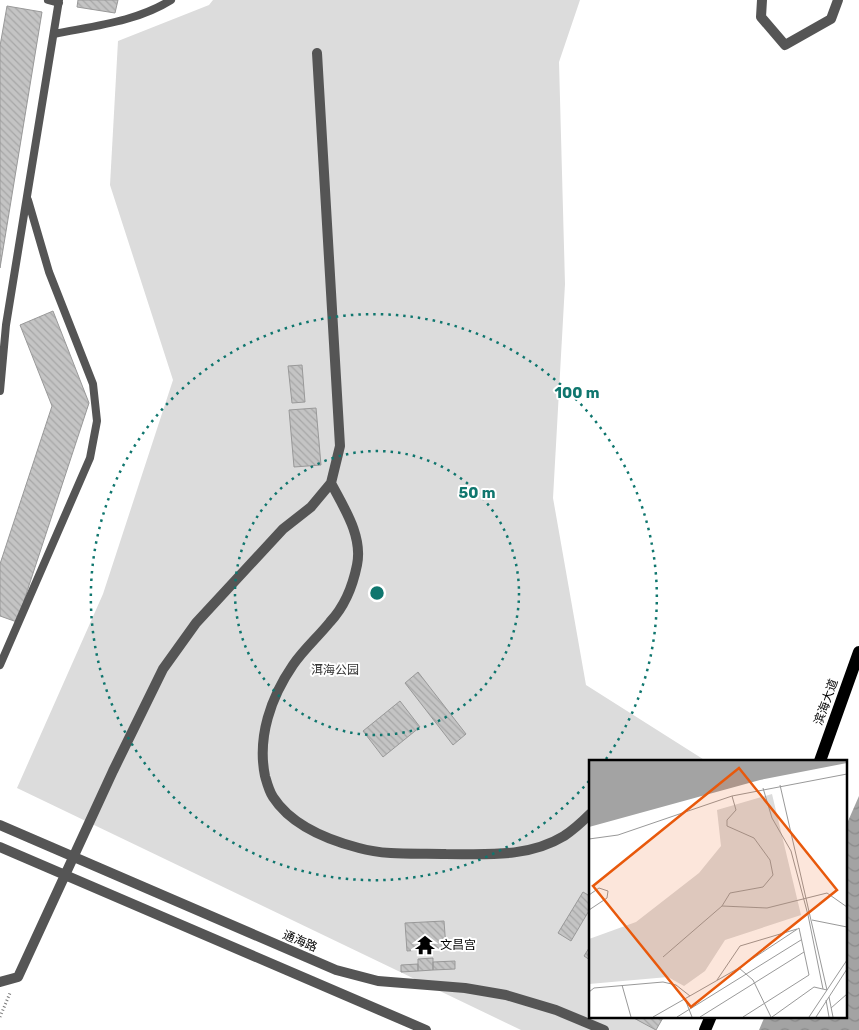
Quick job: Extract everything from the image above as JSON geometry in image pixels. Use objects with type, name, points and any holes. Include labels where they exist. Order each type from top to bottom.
[{"type":"main road","name":"滨海大道","points":[[820,760],[859,652]]},
{"type":"main road","points":[[705,1030],[710,1018]]},
{"type":"street","points":[[762,0],[761,17],[785,45],[831,19],[838,0]]},
{"type":"street","points":[[0,982],[18,977],[113,771],[163,669],[196,623],[283,530],[311,507],[331,484],[340,446],[317,54]]},
{"type":"street","points":[[331,484],[350,519],[356,540],[358,563],[341,607],[331,622],[311,641],[293,666],[276,695],[262,746],[263,767],[272,796],[284,811],[318,833],[360,849],[385,852],[510,854],[531,850],[565,836],[589,815]]},
{"type":"street","name":"通海路","points":[[0,825],[336,970],[378,981],[465,988],[506,995],[556,1010],[604,1030]]},
{"type":"street","points":[[0,847],[426,1030]]},
{"type":"lane","points":[[0,391],[3,340],[28,200],[59,2],[48,0]]},
{"type":"lane","points":[[54,34],[135,16],[150,11],[171,0]]},
{"type":"lane","points":[[0,664],[90,458],[96,421],[93,384],[48,272],[28,200]]},
{"type":"path","points":[[0,1017],[18,977]]},
{"type":"green space","name":"洱海公园","points":[[213,0],[580,0],[559,62],[565,284],[553,498],[586,685],[704,760],[589,760],[589,1018],[660,1018],[655,1030],[521,1030],[17,788],[103,594],[173,380],[110,185],[118,41],[209,5]]},
{"type":"water","points":[[859,796],[859,1030],[759,1030],[764,1018],[846,1018],[846,826]]},
{"type":"building","points":[[78,0],[118,0],[115,13],[77,7]]},
{"type":"building","points":[[7,6],[42,12],[0,268],[0,46]]},
{"type":"building","points":[[53,311],[89,403],[17,622],[0,616],[0,564],[52,406],[20,325]]},
{"type":"building","points":[[302,365],[305,402],[292,403],[288,366]]},
{"type":"building","points":[[316,408],[321,465],[294,467],[289,410]]},
{"type":"building","points":[[418,672],[466,734],[453,745],[405,683]]},
{"type":"building","points":[[400,701],[420,727],[383,757],[363,731]]},
{"type":"building","points":[[583,892],[589,895],[589,911],[571,941],[558,933]]},
{"type":"building","points":[[444,921],[446,948],[407,951],[405,923]]},
{"type":"building","points":[[589,948],[589,959],[584,956]]},
{"type":"building","points":[[433,958],[433,970],[418,971],[418,959]]},
{"type":"building","points":[[455,961],[455,969],[433,970],[433,962]]},
{"type":"building","points":[[418,964],[418,971],[401,972],[401,965]]},
{"type":"building","points":[[634,1018],[663,1018],[656,1030]]},
{"type":"place","name":"文昌宫","points":[[425,945]]}]
